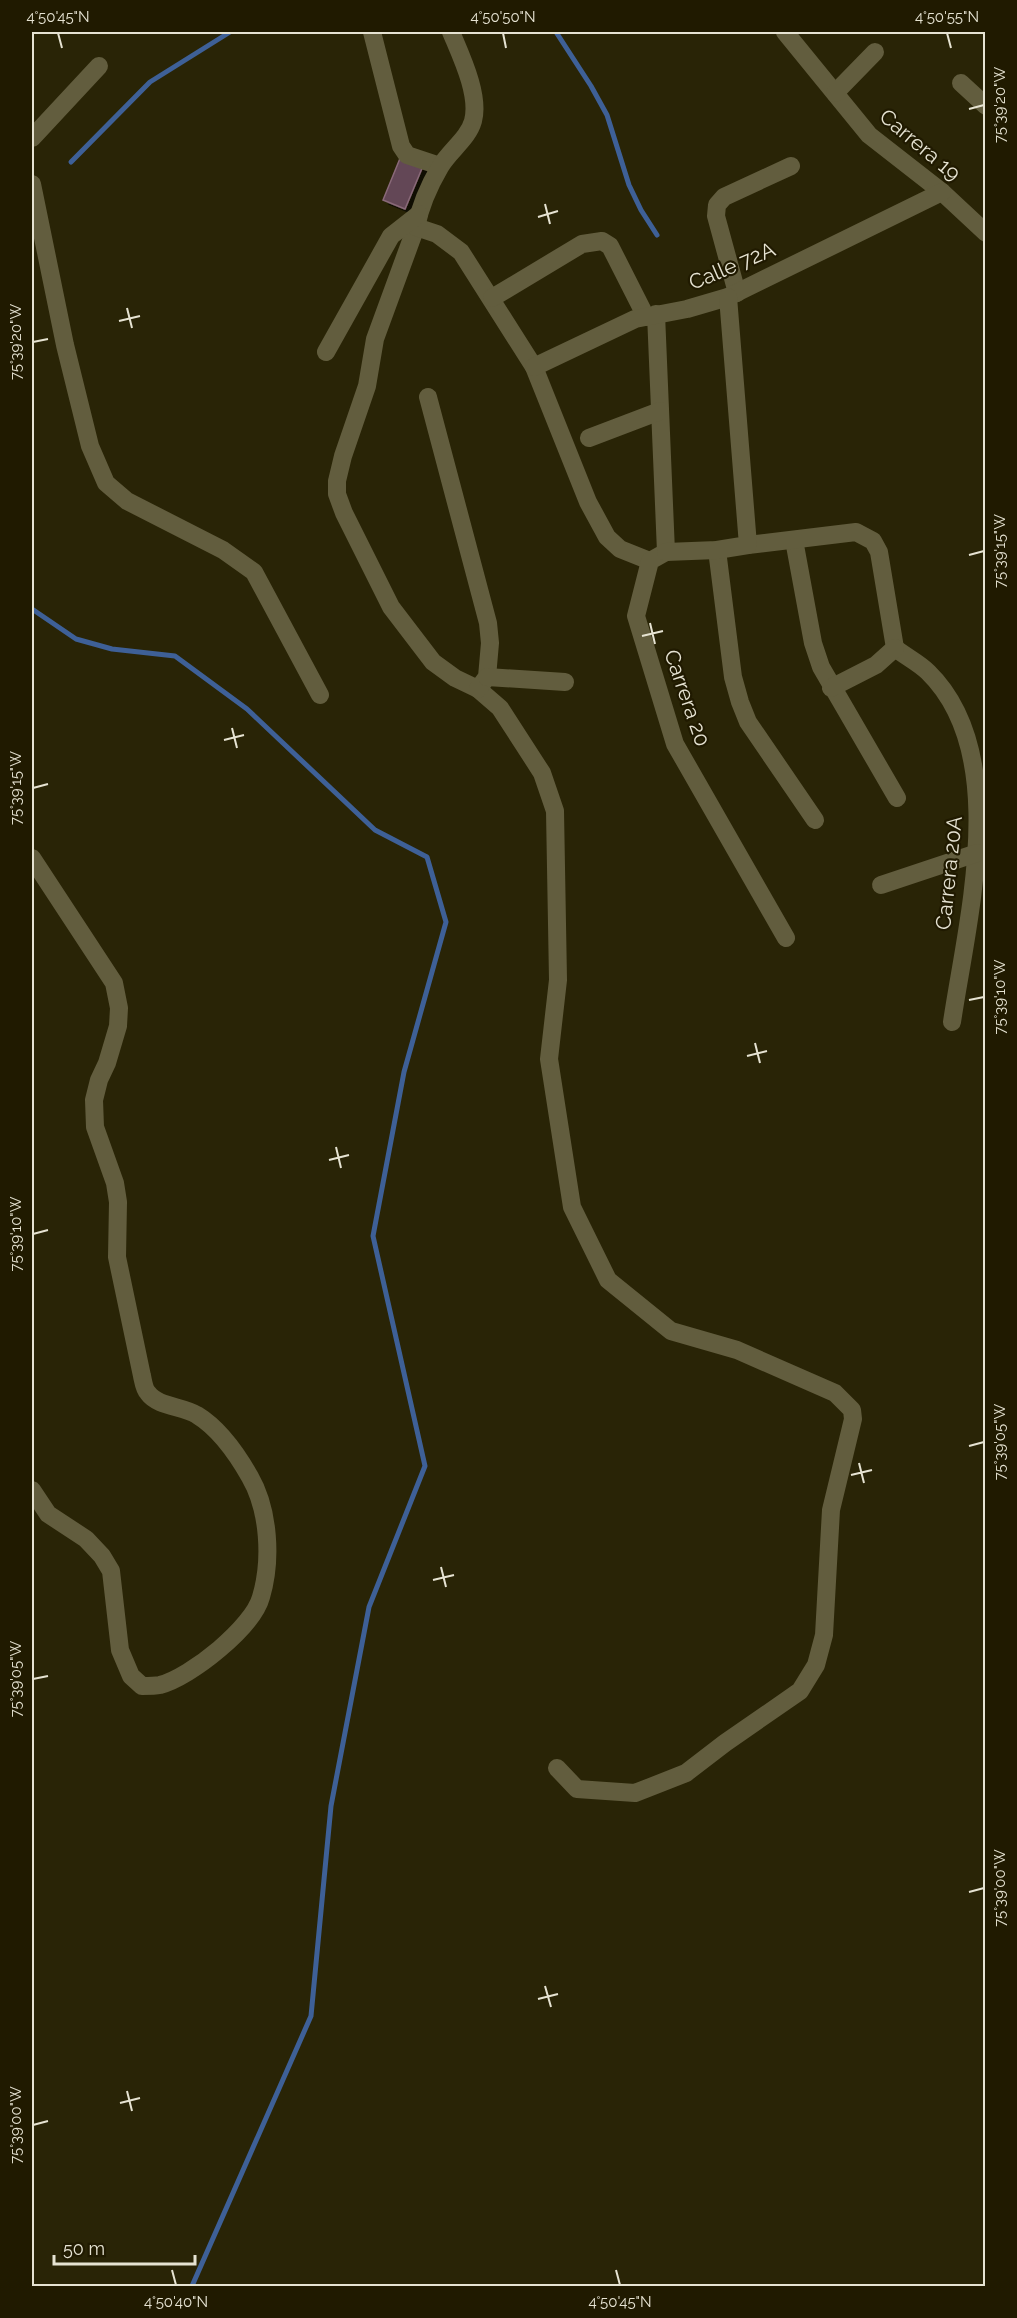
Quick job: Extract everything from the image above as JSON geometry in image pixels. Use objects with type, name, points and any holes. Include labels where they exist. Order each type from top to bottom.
[{"type":"street","points":[[372,32],[401,146],[407,155],[440,166]]},
{"type":"street","points":[[452,32],[468,76],[474,103],[473,122],[440,166],[375,339],[367,386],[342,456],[337,482],[338,494],[344,513],[391,607],[433,662],[454,678],[482,683],[565,682]]},
{"type":"street","name":"Carrera 19","points":[[785,32],[869,135],[942,192],[986,233]]},
{"type":"street","points":[[835,93],[875,52]]},
{"type":"street","points":[[32,138],[99,66]]},
{"type":"street","points":[[961,83],[986,106]]},
{"type":"street","points":[[748,545],[732,295],[716,216],[717,205],[724,197],[791,166]]},
{"type":"street","points":[[32,184],[90,446],[106,483],[127,501],[223,550],[254,572],[320,695]]},
{"type":"street","name":"Calle 72A","points":[[534,367],[635,319],[687,309],[732,295],[942,192]]},
{"type":"street","points":[[418,221],[461,252],[492,298],[534,367],[588,502],[607,537],[620,549],[650,561],[666,552],[717,550],[856,532],[873,541],[879,552],[895,648],[876,665],[831,688]]},
{"type":"street","points":[[326,352],[391,236],[418,221]]},
{"type":"street","points":[[492,298],[582,244],[602,241],[610,246],[651,315],[660,411],[666,552]]},
{"type":"street","points":[[428,398],[488,623],[490,643],[482,683],[501,708],[542,773],[555,811],[558,980],[549,1059],[572,1207],[608,1280],[671,1331],[737,1350],[835,1393],[852,1410],[853,1419],[831,1510],[824,1635],[816,1665],[800,1691],[686,1773],[635,1793],[577,1790],[557,1768]]},
{"type":"street","points":[[589,438],[660,411]]},
{"type":"street","points":[[794,540],[813,643],[821,667],[831,688],[897,798]]},
{"type":"street","points":[[717,550],[733,677],[740,702],[748,722],[815,820]]},
{"type":"street","name":"Carrera 20","points":[[650,561],[636,616],[675,744],[786,939]]},
{"type":"street","name":"Carrera 20A","points":[[895,648],[927,671],[939,685],[966,734],[976,780],[979,819],[977,853],[952,1022]]},
{"type":"street","points":[[881,885],[977,853]]},
{"type":"street","points":[[32,858],[114,983],[119,1008],[118,1026],[94,1100],[95,1127],[115,1183],[118,1203],[117,1257],[142,1376],[148,1393],[164,1404],[182,1407],[199,1416],[224,1438],[251,1478],[268,1530],[261,1598],[243,1626],[201,1664],[160,1685],[142,1686],[131,1676],[120,1650],[111,1571],[102,1556],[86,1539],[48,1514],[32,1490]]},
{"type":"building","points":[[401,156],[423,166],[405,209],[383,200]]},
{"type":"waterway","points":[[71,162],[150,82],[230,32]]},
{"type":"waterway","points":[[556,32],[607,115],[629,185],[657,235]]},
{"type":"waterway","points":[[32,609],[76,639],[112,649],[175,656],[247,709],[375,830],[427,857],[446,922],[404,1072],[373,1236],[425,1466],[369,1607],[331,1806],[311,2016],[192,2286]]}]
